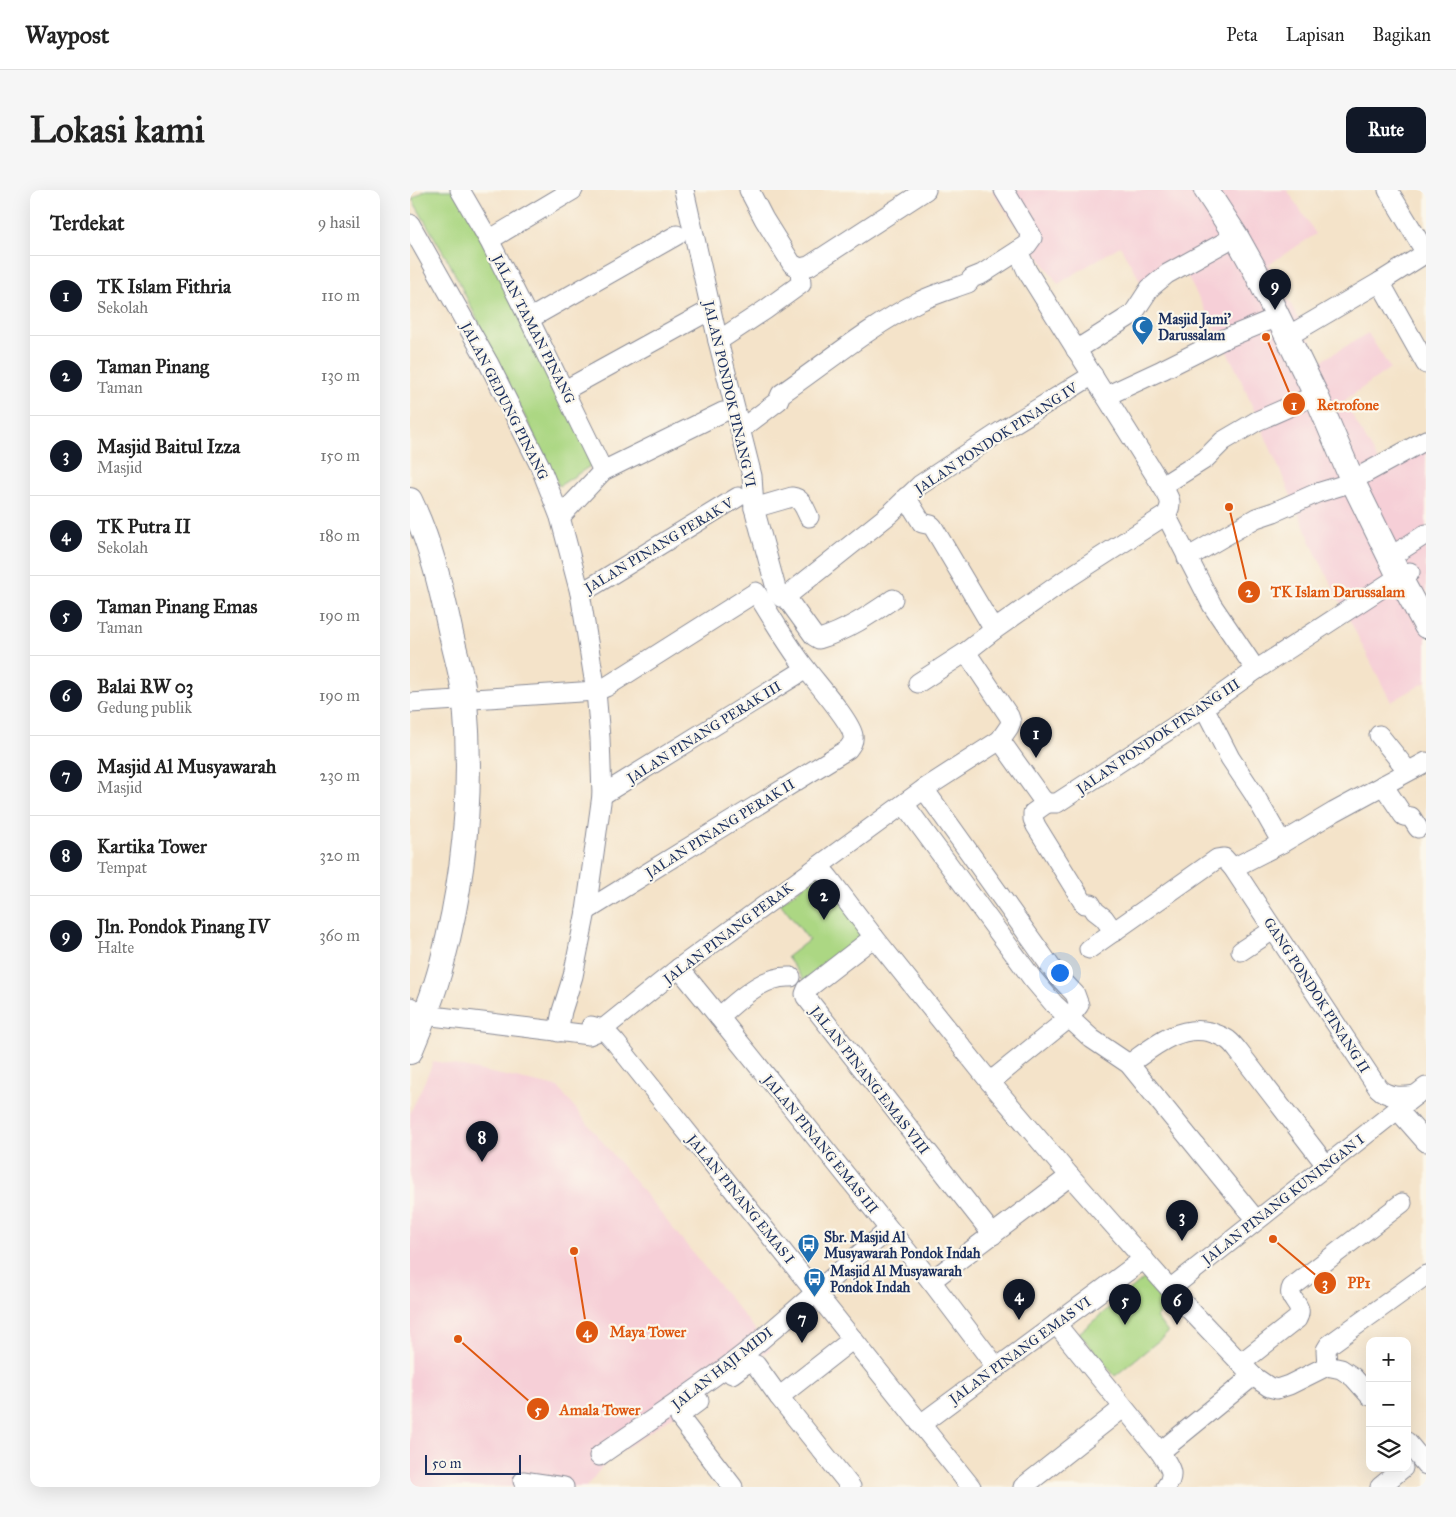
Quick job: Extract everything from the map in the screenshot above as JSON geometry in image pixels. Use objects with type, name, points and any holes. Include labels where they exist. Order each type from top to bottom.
[{"type":"main road","points":[[1214,191],[1236,236],[1288,328],[1316,395],[1339,435]]},
{"type":"main road","points":[[1214,191],[1246,240],[1405,575],[1426,626]]},
{"type":"main road","points":[[410,500],[428,543],[440,580],[465,699],[469,786],[467,824],[459,891],[442,964],[419,1009],[410,1052]]},
{"type":"main road","points":[[1405,575],[1426,602]]},
{"type":"street","name":"JALAN TAMAN PINANG","points":[[460,190],[489,240],[530,319],[603,471]]},
{"type":"street","points":[[489,240],[573,190]]},
{"type":"street","name":"JALAN PONDOK PINANG VI","points":[[684,190],[718,340],[752,476],[754,508],[777,592],[783,596],[814,636],[819,639],[837,633],[856,623],[894,599]]},
{"type":"street","points":[[749,190],[764,219],[792,264],[800,268],[809,266],[926,190]]},
{"type":"street","points":[[740,430],[778,402],[781,394],[874,329],[917,303],[968,283],[972,278],[982,274],[1027,245],[1030,242],[1031,234],[1004,190]]},
{"type":"street","points":[[1106,396],[1224,339],[1288,328],[1380,282],[1426,252],[1388,190]]},
{"type":"street","name":"JALAN GEDUNG PINANG","points":[[410,224],[503,390],[540,466],[560,517],[580,592],[596,691],[602,795],[586,911],[573,976],[559,1026]]},
{"type":"street","points":[[530,319],[677,235]]},
{"type":"street","points":[[1076,350],[1133,314],[1150,288],[1167,274],[1236,236]]},
{"type":"street","points":[[1018,251],[1027,271],[1093,375]]},
{"type":"street","points":[[718,340],[801,284],[800,268]]},
{"type":"street","points":[[1380,282],[1426,364]]},
{"type":"street","points":[[565,390],[703,314]]},
{"type":"street","name":"JALAN PONDOK PINANG IV","points":[[783,596],[840,554],[891,513],[920,486],[1003,430],[1093,375],[1171,502],[1166,515]]},
{"type":"street","points":[[1162,486],[1205,459],[1223,441],[1257,421],[1316,395]]},
{"type":"street","points":[[560,517],[603,471],[723,412]]},
{"type":"street","points":[[1187,558],[1252,520],[1358,478],[1426,440]]},
{"type":"street","name":"JALAN PINANG PERAK V","points":[[580,592],[738,497]]},
{"type":"street","points":[[754,508],[797,497],[809,517]]},
{"type":"street","points":[[906,497],[922,523],[931,524],[934,527],[994,630]]},
{"type":"street","points":[[918,683],[966,652],[1065,580],[1166,515],[1212,606],[1256,670]]},
{"type":"street","points":[[1394,554],[1426,534]]},
{"type":"street","name":"JALAN PONDOK PINANG III","points":[[1047,802],[1057,804],[1204,707],[1256,670],[1405,575]]},
{"type":"street","points":[[410,704],[596,691],[606,687],[756,592],[806,669]]},
{"type":"street","points":[[966,652],[1009,716],[1011,722],[1000,740],[924,789],[1056,974],[1075,994],[1073,1013],[990,1082]]},
{"type":"street","name":"JALAN PINANG PERAK II","points":[[586,911],[848,749],[852,744],[854,736],[851,729],[806,669]]},
{"type":"street","name":"JALAN PINANG PERAK III","points":[[602,795],[806,669]]},
{"type":"street","points":[[1204,707],[1230,758],[1254,794],[1282,843]]},
{"type":"street","points":[[1379,735],[1408,772]]},
{"type":"street","points":[[1000,740],[1042,799],[1047,802],[1033,813],[1032,819],[1036,826],[1083,902],[1091,904],[1114,932]]},
{"type":"street","points":[[1089,949],[1217,859],[1224,858],[1233,868],[1282,843],[1334,812],[1426,762]]},
{"type":"street","points":[[1383,785],[1403,815],[1411,817],[1418,828]]},
{"type":"street","name":"JALAN PINANG PERAK","points":[[419,1009],[474,1011],[559,1026],[589,1035],[603,1029],[679,968],[924,789]]},
{"type":"street","points":[[904,804],[1032,978],[1054,1004],[1073,1013],[1092,1039],[1129,1064],[1256,1220]]},
{"type":"street","points":[[819,866],[990,1082],[1170,1289],[1247,1370],[1269,1387],[1277,1389],[1327,1366],[1341,1370],[1353,1377],[1366,1392]]},
{"type":"street","name":"GANG PONDOK PINANG II","points":[[1233,868],[1378,1088],[1382,1092],[1410,1099]]},
{"type":"street","points":[[1241,951],[1274,930]]},
{"type":"street","name":"JALAN PINANG EMAS VIII","points":[[874,937],[807,989],[806,998],[993,1235]]},
{"type":"street","name":"JALAN PINANG EMAS III","points":[[679,968],[931,1281],[997,1368]]},
{"type":"street","points":[[720,1017],[753,989],[777,978],[791,976]]},
{"type":"street","name":"JALAN PINANG EMAS I","points":[[603,1029],[816,1291],[971,1487]]},
{"type":"street","points":[[1129,1064],[1154,1046],[1176,1034],[1192,1030],[1217,1034],[1228,1040],[1239,1052],[1326,1165]]},
{"type":"street","points":[[1410,1099],[1426,1142]]},
{"type":"street","name":"JALAN PINANG KUNINGAN I","points":[[1170,1289],[1410,1099]]},
{"type":"street","points":[[931,1281],[1070,1176]]},
{"type":"street","points":[[1160,1452],[1247,1370],[1297,1319],[1300,1309],[1290,1294],[1292,1287],[1402,1203]]},
{"type":"street","name":"JALAN HAJI MIDI","points":[[599,1456],[668,1410],[744,1353],[890,1230]]},
{"type":"street","name":"JALAN PINANG EMAS VI","points":[[921,1424],[1144,1259]]},
{"type":"street","points":[[1327,1366],[1326,1350],[1329,1345],[1426,1275]]},
{"type":"street","points":[[1056,1324],[1160,1452],[1171,1472],[1171,1479],[1166,1487]]},
{"type":"street","points":[[779,1397],[853,1339]]},
{"type":"street","points":[[733,1487],[682,1422],[680,1415],[748,1362],[756,1364],[779,1397],[851,1487]]},
{"type":"street","points":[[1023,1487],[1123,1408]]},
{"type":"street","points":[[1380,1487],[1397,1472]]},
{"type":"street","points":[[523,1481],[564,1487]]},
{"type":"shaded area","points":[[992,190],[1287,190],[1316,234],[1269,264],[1321,361],[1368,333],[1390,368],[1344,401],[1382,467],[1426,445],[1426,682],[1391,702],[1317,556],[1237,371],[1184,270],[1148,294],[1120,246],[1058,284]]},
{"type":"shaded area","points":[[434,1061],[558,1087],[771,1349],[607,1461],[586,1487],[410,1487],[410,1113]]},
{"type":"green space","points":[[426,190],[456,190],[598,461],[559,486],[450,264],[412,199]]},
{"type":"green space","points":[[821,874],[868,936],[807,984],[787,957],[809,940],[780,903]]},
{"type":"green space","points":[[1145,1278],[1173,1300],[1156,1317],[1168,1333],[1115,1376],[1079,1333]]},
{"type":"place","name":"Jln. Pondok Pinang IV","points":[[1275,310]]},
{"type":"place","name":"Retrofone","points":[[1266,337]]},
{"type":"place","name":"Masjid Jami' Darussalam","points":[[1142,346]]},
{"type":"place","name":"TK Islam Darussalam","points":[[1229,507]]},
{"type":"place","name":"TK Islam Fithria","points":[[1036,758]]},
{"type":"place","name":"Taman Pinang","points":[[824,920]]},
{"type":"place","name":"Kartika Tower","points":[[482,1162]]},
{"type":"place","name":"PP1","points":[[1273,1239]]},
{"type":"place","name":"Masjid Baitul Izza","points":[[1182,1241]]},
{"type":"place","name":"Maya Tower","points":[[574,1251]]},
{"type":"place","name":"Sbr. Masjid Al Musyawarah Pondok Indah","points":[[808,1264]]},
{"type":"place","name":"Masjid Al Musyawarah Pondok Indah","points":[[814,1298]]},
{"type":"place","name":"TK Putra II","points":[[1019,1320]]},
{"type":"place","name":"Taman Pinang Emas","points":[[1125,1325]]},
{"type":"place","name":"Balai RW 03","points":[[1177,1325]]},
{"type":"place","name":"Amala Tower","points":[[458,1339]]},
{"type":"place","name":"Masjid Al Musyawarah","points":[[802,1343]]}]
